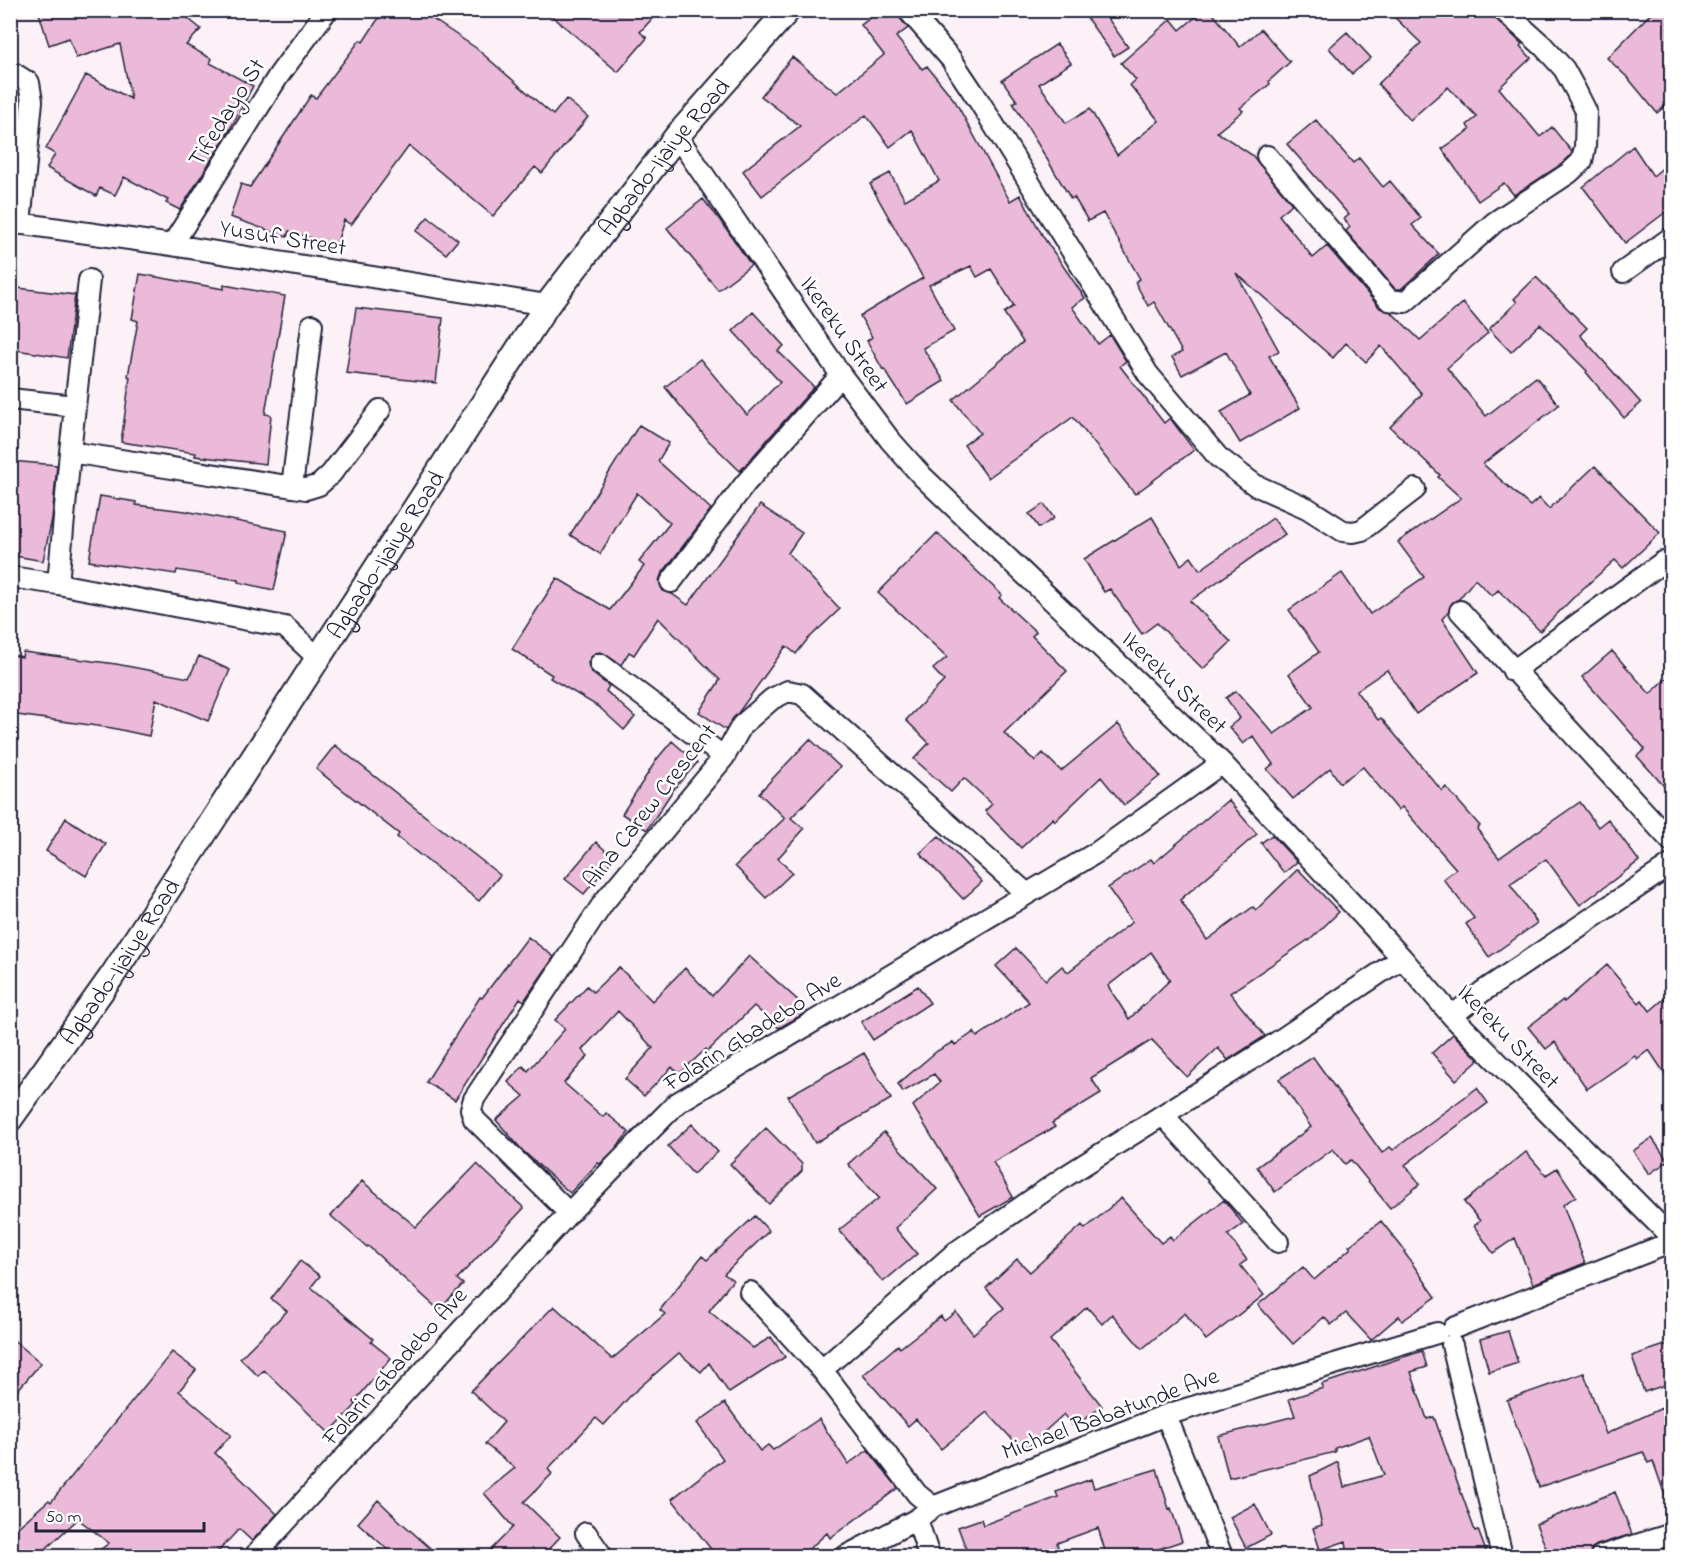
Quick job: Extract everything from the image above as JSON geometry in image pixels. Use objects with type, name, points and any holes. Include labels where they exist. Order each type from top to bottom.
[{"type":"street","name":"Tifedayo St","points":[[172,245],[279,75],[327,10]]},
{"type":"street","name":"Agbado-Ijaiye Road","points":[[10,1119],[112,976],[547,305],[677,136],[788,10]]},
{"type":"street","points":[[908,10],[951,59],[974,93],[1148,374],[1218,457],[1255,485],[1307,508],[1343,531],[1362,530],[1415,489]]},
{"type":"street","points":[[1267,156],[1389,300],[1397,303],[1405,302],[1495,222],[1569,173],[1581,161],[1585,147],[1586,111],[1564,69],[1543,46],[1503,10]]},
{"type":"street","points":[[10,71],[28,83],[32,101],[15,223]]},
{"type":"street","name":"Ikereku Street","points":[[677,136],[841,375],[890,440],[922,476],[1222,763],[1402,958],[1452,1016],[1671,1240]]},
{"type":"street","name":"Yusuf Street","points":[[15,223],[172,245],[547,305]]},
{"type":"street","points":[[1623,272],[1671,237]]},
{"type":"street","points":[[58,584],[89,280]]},
{"type":"street","points":[[292,487],[312,325]]},
{"type":"street","points":[[671,582],[745,484],[841,375]]},
{"type":"street","points":[[10,399],[75,406]]},
{"type":"street","points":[[70,452],[306,489],[319,485],[332,474],[380,410]]},
{"type":"street","points":[[1513,671],[1663,562]]},
{"type":"street","points":[[10,577],[285,627],[317,657]]},
{"type":"street","points":[[1460,611],[1671,842]]},
{"type":"street","points":[[600,664],[724,757]]},
{"type":"street","name":"Aina Carew Crescent","points":[[569,1213],[474,1119],[471,1109],[474,1099],[604,902],[724,757],[742,726],[772,699],[788,691],[802,694],[1027,894]]},
{"type":"street","name":"Folarin Gbadebo Ave","points":[[256,1555],[569,1213],[677,1103],[1099,851],[1222,763]]},
{"type":"street","points":[[1452,1016],[1482,992],[1671,864]]},
{"type":"street","points":[[822,1370],[956,1252],[1066,1176],[1164,1116],[1402,958]]},
{"type":"street","points":[[1164,1116],[1278,1242]]},
{"type":"street","name":"Michael Babatunde Ave","points":[[846,1557],[917,1519],[933,1507],[1166,1415],[1447,1335],[1671,1240]]},
{"type":"street","points":[[750,1292],[822,1370],[917,1494],[933,1507]]},
{"type":"street","points":[[1447,1335],[1502,1557]]},
{"type":"street","points":[[1166,1415],[1222,1557]]},
{"type":"street","points":[[917,1519],[929,1557]]},
{"type":"street","points":[[585,1533],[602,1557]]},
{"type":"street","points":[[1601,1557],[1671,1534]]},
{"type":"building","points":[[38,10],[178,10],[201,29],[186,45],[212,59],[210,63],[253,86],[228,133],[180,210],[166,203],[168,200],[124,177],[115,195],[100,188],[96,196],[47,168],[55,154],[46,149],[86,75],[131,99],[120,44],[76,58],[69,38],[49,45]]},
{"type":"building","points":[[384,10],[419,10],[476,48],[553,115],[566,99],[588,117],[542,173],[535,167],[493,216],[409,146],[351,225],[344,220],[336,246],[289,231],[287,237],[230,217],[241,184],[250,187],[311,95],[316,98],[360,40],[363,42]]},
{"type":"building","points":[[545,10],[660,10],[640,32],[647,38],[618,72]]},
{"type":"building","points":[[881,10],[896,10],[908,28],[896,37],[922,69],[927,66],[955,101],[1010,201],[1020,195],[1044,238],[1085,298],[1072,307],[1098,344],[1110,335],[1126,361],[1120,366],[1164,423],[1170,418],[1194,450],[1135,494],[1073,417],[988,478],[964,445],[980,433],[953,400],[1023,342],[1004,313],[1014,306],[991,269],[977,277],[971,266],[929,285],[954,331],[923,348],[944,381],[907,404],[883,370],[867,341],[872,337],[860,316],[923,278],[870,184],[890,173],[905,200],[939,181],[912,130],[890,147],[866,115],[762,196],[743,171],[800,126],[761,96],[792,57],[837,93],[884,55],[861,25]]},
{"type":"building","points":[[1081,10],[1102,10],[1128,47],[1114,56]]},
{"type":"building","points":[[1204,10],[1210,10],[1240,47],[1261,29],[1290,62],[1269,81],[1270,84],[1240,108],[1243,111],[1217,132],[1252,155],[1292,204],[1279,215],[1313,258],[1327,246],[1380,308],[1391,312],[1420,340],[1463,303],[1488,333],[1447,368],[1486,416],[1536,377],[1559,405],[1483,464],[1530,506],[1539,498],[1549,509],[1595,466],[1660,533],[1623,568],[1615,560],[1540,631],[1498,590],[1492,596],[1475,579],[1459,599],[1452,603],[1442,619],[1478,673],[1416,714],[1387,670],[1356,691],[1378,720],[1381,718],[1442,791],[1446,787],[1480,826],[1477,829],[1499,858],[1580,802],[1598,827],[1608,819],[1639,861],[1580,905],[1546,859],[1510,884],[1537,923],[1489,957],[1466,924],[1474,918],[1443,879],[1456,869],[1402,807],[1398,810],[1363,767],[1340,783],[1330,768],[1293,799],[1267,769],[1273,764],[1253,736],[1243,744],[1229,727],[1240,718],[1226,698],[1236,691],[1274,734],[1313,707],[1289,674],[1319,652],[1289,610],[1342,573],[1370,614],[1424,577],[1398,542],[1461,498],[1390,427],[1422,394],[1381,346],[1366,362],[1346,343],[1333,358],[1236,273],[1279,351],[1269,356],[1300,408],[1240,443],[1221,412],[1250,395],[1226,352],[1182,375],[1172,357],[1182,352],[1154,302],[1148,306],[1135,282],[1140,279],[1103,213],[1088,221],[1074,197],[1071,199],[1013,103],[1017,101],[1002,80],[1057,44],[1071,63],[1039,84],[1066,123],[1090,109],[1117,155],[1159,121],[1130,85],[1136,80],[1121,63],[1171,19],[1180,30]]},
{"type":"building","points":[[1387,10],[1491,10],[1495,18],[1522,44],[1520,46],[1531,58],[1499,88],[1540,137],[1552,127],[1572,152],[1571,155],[1562,164],[1514,195],[1504,183],[1478,201],[1442,149],[1470,130],[1467,125],[1477,117],[1448,87],[1410,120],[1378,84],[1421,43]]},
{"type":"building","points":[[1654,10],[1664,10],[1671,17],[1671,101],[1657,113],[1628,78],[1607,58]]},
{"type":"building","points":[[1347,32],[1371,58],[1352,74],[1329,48]]},
{"type":"building","points":[[1316,120],[1353,163],[1359,158],[1383,187],[1390,181],[1421,218],[1412,225],[1439,254],[1401,289],[1395,289],[1346,231],[1350,227],[1344,219],[1349,215],[1287,144]]},
{"type":"building","points":[[1633,146],[1653,176],[1671,161],[1671,208],[1625,243],[1583,187]]},
{"type":"building","points":[[703,199],[751,265],[718,290],[667,228]]},
{"type":"building","points":[[428,217],[458,240],[446,254],[416,231]]},
{"type":"building","points":[[140,274],[224,289],[224,285],[285,296],[265,414],[271,415],[266,464],[195,456],[196,453],[121,442],[130,377],[128,376],[138,321],[132,319]]},
{"type":"building","points":[[1536,277],[1587,328],[1580,335],[1641,403],[1624,418],[1587,371],[1540,324],[1511,352],[1489,329],[1517,302],[1514,299]]},
{"type":"building","points":[[10,287],[75,295],[67,358],[10,349]]},
{"type":"building","points":[[356,308],[443,318],[436,383],[346,373]]},
{"type":"building","points":[[753,312],[784,346],[778,351],[814,387],[740,471],[708,440],[665,387],[700,359],[747,415],[780,382],[733,331]]},
{"type":"building","points":[[639,425],[669,443],[658,461],[711,509],[661,575],[659,581],[663,591],[688,605],[760,505],[802,533],[788,553],[840,609],[807,640],[796,654],[786,646],[726,730],[699,712],[720,680],[658,618],[634,655],[629,652],[621,665],[601,652],[595,653],[588,662],[592,673],[609,686],[606,691],[635,717],[624,730],[599,707],[550,678],[552,675],[512,649],[557,578],[610,610],[644,566],[639,562],[670,523],[637,493],[600,554],[570,535]]},
{"type":"building","points":[[10,461],[57,465],[52,519],[43,561],[10,555]]},
{"type":"building","points":[[100,496],[136,502],[136,505],[185,511],[287,531],[274,590],[238,582],[238,580],[177,570],[176,574],[89,561]]},
{"type":"building","points":[[1044,504],[1054,518],[1039,528],[1029,514]]},
{"type":"building","points":[[1152,517],[1181,565],[1191,557],[1200,570],[1273,518],[1285,534],[1190,601],[1231,642],[1203,669],[1157,623],[1142,634],[1110,589],[1104,592],[1084,559]]},
{"type":"building","points":[[937,533],[1002,595],[999,598],[1036,632],[1032,636],[1067,671],[1004,733],[1035,761],[1043,753],[1061,771],[1118,724],[1160,776],[1124,805],[1101,777],[1055,821],[1053,818],[1021,848],[985,811],[992,804],[964,778],[951,792],[914,759],[929,743],[906,720],[944,681],[933,669],[947,657],[878,593]]},
{"type":"building","points":[[1612,651],[1650,694],[1671,674],[1671,794],[1637,756],[1645,749],[1582,677]]},
{"type":"building","points":[[23,652],[116,664],[189,678],[199,656],[230,670],[208,721],[156,699],[149,736],[112,728],[10,714],[10,654],[22,657]]},
{"type":"building","points":[[810,739],[840,767],[791,818],[804,829],[778,858],[792,873],[766,898],[735,866],[785,818],[759,793]]},
{"type":"building","points":[[672,741],[697,763],[673,790],[647,830],[622,814],[657,759]]},
{"type":"building","points":[[335,745],[500,875],[479,901],[397,837],[399,834],[316,769]]},
{"type":"building","points":[[1228,800],[1257,834],[1180,900],[1207,940],[1253,907],[1256,910],[1298,869],[1339,912],[1309,941],[1230,993],[1265,1036],[1228,1060],[1218,1048],[1187,1077],[1152,1040],[1091,1078],[1101,1093],[1052,1123],[1055,1127],[993,1162],[1013,1197],[980,1216],[913,1106],[940,1082],[934,1074],[903,1092],[898,1084],[937,1051],[953,1042],[955,1045],[974,1032],[977,1037],[1029,1002],[996,966],[1016,948],[1046,980],[1062,966],[1068,972],[1132,922],[1108,888],[1151,859],[1154,863]],"holes":[[[1151,952],[1170,980],[1129,1019],[1108,986]]]},
{"type":"building","points":[[66,818],[106,844],[86,876],[46,851]]},
{"type":"building","points":[[1272,835],[1297,862],[1284,873],[1261,843]]},
{"type":"building","points":[[939,836],[982,882],[963,899],[920,853]]},
{"type":"building","points":[[596,842],[614,858],[584,894],[565,879]]},
{"type":"building","points":[[528,937],[554,957],[524,1001],[520,998],[455,1100],[426,1082],[480,997],[482,998]]},
{"type":"building","points":[[749,956],[803,1005],[807,1012],[779,1028],[754,1006],[708,1051],[706,1049],[679,1074],[672,1067],[644,1096],[625,1079],[653,1048],[618,1011],[582,1050],[588,1056],[564,1083],[603,1117],[606,1113],[629,1132],[570,1193],[523,1151],[496,1120],[524,1096],[508,1082],[523,1066],[528,1071],[565,1029],[555,1020],[587,986],[593,992],[619,967],[652,1001],[685,968],[712,996]]},
{"type":"building","points":[[1607,965],[1639,1003],[1642,1000],[1650,1011],[1671,993],[1671,1083],[1649,1050],[1637,1059],[1635,1056],[1587,1089],[1555,1042],[1546,1049],[1528,1027],[1563,1000],[1564,1002]]},
{"type":"building","points":[[918,986],[930,1003],[873,1040],[861,1022]]},
{"type":"building","points":[[1453,1034],[1479,1060],[1456,1080],[1432,1053]]},
{"type":"building","points":[[864,1053],[891,1099],[815,1143],[788,1096]]},
{"type":"building","points":[[1313,1057],[1382,1153],[1390,1147],[1393,1150],[1477,1088],[1488,1103],[1405,1165],[1420,1184],[1390,1208],[1351,1160],[1345,1164],[1333,1149],[1275,1192],[1257,1167],[1311,1127],[1279,1079]]},
{"type":"building","points":[[692,1124],[718,1152],[693,1174],[668,1146]]},
{"type":"building","points":[[766,1128],[802,1164],[802,1171],[769,1204],[730,1164]]},
{"type":"building","points":[[884,1132],[937,1189],[895,1228],[917,1254],[883,1282],[839,1230],[879,1198],[848,1164]]},
{"type":"building","points":[[1652,1138],[1668,1161],[1649,1174],[1633,1151]]},
{"type":"building","points":[[1526,1152],[1546,1175],[1557,1168],[1576,1196],[1563,1205],[1585,1263],[1533,1284],[1515,1238],[1493,1253],[1474,1226],[1480,1221],[1464,1202]]},
{"type":"building","points":[[477,1164],[524,1208],[457,1279],[463,1284],[439,1310],[331,1216],[362,1181],[416,1227]]},
{"type":"building","points":[[1121,1198],[1161,1243],[1170,1236],[1173,1240],[1224,1200],[1243,1224],[1228,1235],[1247,1260],[1240,1265],[1264,1295],[1206,1340],[1185,1313],[1142,1349],[1112,1314],[1102,1324],[1087,1307],[1050,1340],[1102,1406],[1074,1427],[1064,1414],[1023,1451],[987,1412],[941,1449],[916,1419],[908,1426],[863,1375],[898,1345],[900,1348],[941,1316],[944,1321],[956,1312],[973,1334],[1004,1308],[986,1288],[1017,1259],[1030,1272],[1082,1225],[1085,1229]]},
{"type":"building","points":[[755,1216],[769,1231],[724,1274],[733,1280],[709,1311],[753,1348],[771,1337],[785,1357],[729,1393],[709,1363],[701,1372],[679,1353],[632,1394],[604,1425],[596,1418],[548,1469],[552,1474],[524,1502],[560,1537],[541,1557],[484,1557],[513,1527],[484,1493],[515,1468],[485,1444],[504,1422],[471,1391],[554,1306],[612,1359],[665,1314],[660,1310],[702,1256],[707,1260]]},
{"type":"building","points":[[1381,1221],[1405,1251],[1436,1297],[1402,1321],[1399,1316],[1371,1340],[1346,1313],[1331,1325],[1324,1317],[1293,1344],[1258,1305],[1303,1267],[1314,1280],[1351,1248],[1349,1246]]},
{"type":"building","points":[[300,1261],[320,1276],[311,1287],[373,1339],[371,1342],[391,1358],[354,1402],[356,1405],[329,1433],[264,1370],[258,1376],[240,1358],[287,1311],[271,1299]]},
{"type":"building","points":[[1508,1331],[1518,1363],[1489,1372],[1480,1339]]},
{"type":"building","points":[[10,1337],[41,1363],[10,1399]]},
{"type":"building","points":[[1671,1343],[1671,1383],[1644,1392],[1632,1356]]},
{"type":"building","points":[[1422,1351],[1427,1367],[1411,1372],[1427,1419],[1434,1417],[1475,1531],[1478,1530],[1488,1557],[1348,1557],[1346,1541],[1320,1550],[1313,1528],[1322,1525],[1310,1476],[1338,1462],[1344,1487],[1384,1475],[1369,1436],[1335,1448],[1335,1452],[1229,1478],[1218,1436],[1295,1416],[1289,1399],[1323,1388],[1322,1384]]},
{"type":"building","points":[[172,1352],[196,1370],[179,1391],[231,1435],[215,1453],[277,1514],[252,1541],[239,1529],[213,1557],[91,1557],[109,1543],[78,1519],[37,1557],[10,1557],[10,1534],[49,1500],[51,1502]]},
{"type":"building","points":[[1584,1373],[1606,1434],[1662,1408],[1671,1428],[1671,1507],[1669,1507],[1653,1461],[1648,1463],[1643,1452],[1539,1487],[1507,1400]]},
{"type":"building","points":[[725,1403],[760,1451],[768,1445],[773,1450],[819,1419],[848,1464],[868,1450],[898,1488],[830,1538],[827,1533],[800,1557],[717,1557],[672,1499],[723,1459],[697,1423]]},
{"type":"building","points":[[1157,1469],[1182,1541],[1135,1557],[1107,1557],[1098,1528],[1057,1543],[1058,1547],[1032,1557],[969,1557],[958,1527],[981,1519],[983,1525],[1058,1497],[1056,1492],[1091,1479],[1094,1488]]},
{"type":"building","points":[[1615,1492],[1632,1534],[1597,1545],[1592,1548],[1589,1555],[1584,1557],[1550,1557],[1536,1524]]},
{"type":"building","points":[[378,1500],[440,1557],[396,1557],[358,1523]]},
{"type":"building","points":[[1255,1504],[1271,1535],[1246,1548],[1230,1517]]}]
